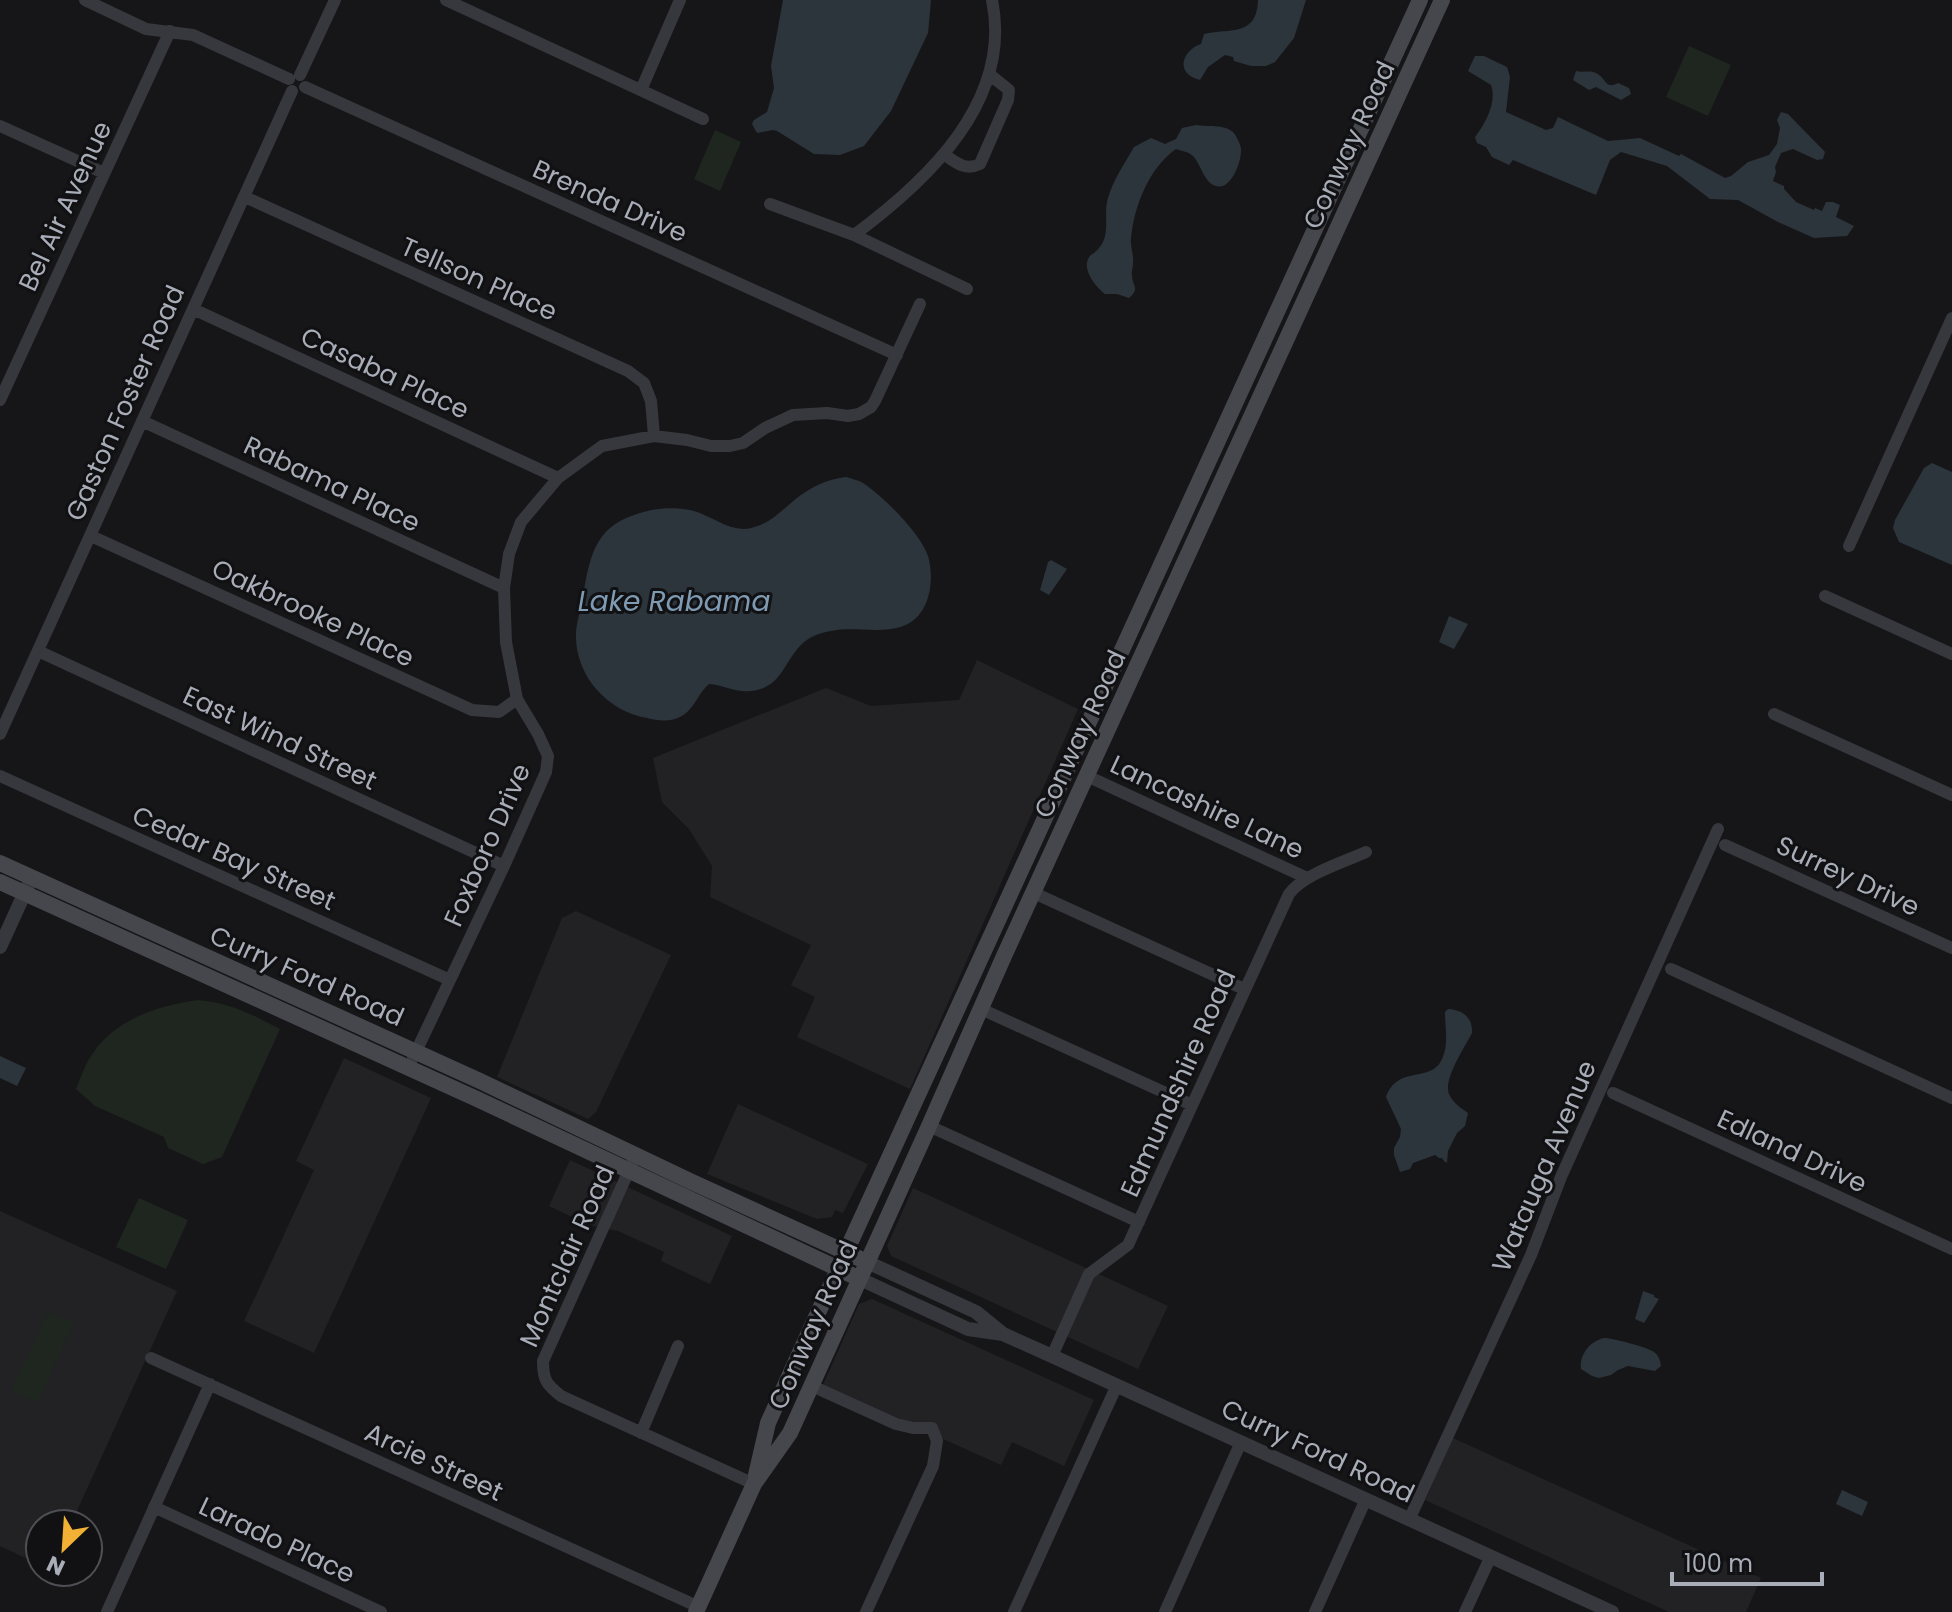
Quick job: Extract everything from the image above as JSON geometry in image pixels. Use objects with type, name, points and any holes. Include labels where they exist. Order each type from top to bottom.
[{"type":"main road","name":"Conway Road","points":[[754,1484],[768,1423],[1420,0]]},
{"type":"main road","name":"Conway Road","points":[[697,1610],[754,1484],[790,1433],[812,1386],[1004,956],[1442,0]]},
{"type":"main road","points":[[1357,185],[1354,162],[1365,120]]},
{"type":"main road","points":[[1119,705],[1118,691],[1128,637]]},
{"type":"main road","points":[[1034,845],[1031,872],[1034,893]]},
{"type":"main road","name":"Curry Ford Road","points":[[0,863],[28,885],[408,1068],[434,1070],[594,1135],[867,1262]]},
{"type":"main road","name":"Curry Ford Road","points":[[0,882],[28,885],[416,1052],[434,1070],[586,1151],[860,1279]]},
{"type":"main road","points":[[1004,956],[1017,912],[1015,886]]},
{"type":"street","name":"Brenda Drive","points":[[85,0],[146,29],[193,35],[897,355]]},
{"type":"street","name":"Gaston Foster Road","points":[[0,734],[335,0]]},
{"type":"street","points":[[446,0],[703,119]]},
{"type":"street","points":[[641,90],[680,0]]},
{"type":"street","points":[[854,235],[925,177],[945,155],[971,116],[989,74],[994,50],[992,0]]},
{"type":"street","name":"Bel Air Avenue","points":[[0,400],[170,31]]},
{"type":"street","points":[[945,155],[959,165],[972,168],[980,164],[1008,100],[1009,90],[989,74]]},
{"type":"street","points":[[0,126],[104,173]]},
{"type":"street","name":"Tellson Place","points":[[245,197],[628,371],[644,383],[651,401],[654,436]]},
{"type":"street","points":[[770,204],[854,235],[967,289]]},
{"type":"street","name":"Foxboro Drive","points":[[408,1068],[546,772],[548,756],[517,699],[506,642],[504,588],[509,554],[521,522],[558,478],[602,446],[654,436],[711,446],[730,446],[743,443],[793,415],[859,414],[875,401],[920,304]]},
{"type":"street","name":"Casaba Place","points":[[193,309],[558,478]]},
{"type":"street","points":[[1849,546],[1952,318]]},
{"type":"street","name":"Rabama Place","points":[[142,421],[504,588]]},
{"type":"street","points":[[1190,501],[1210,507]]},
{"type":"street","name":"Oakbrooke Place","points":[[91,536],[472,710],[499,712],[517,699]]},
{"type":"street","points":[[1825,596],[1952,654]]},
{"type":"street","name":"East Wind Street","points":[[38,651],[504,866]]},
{"type":"street","points":[[1774,714],[1952,795]]},
{"type":"street","name":"Cedar Bay Street","points":[[0,776],[450,980]]},
{"type":"street","name":"Lancashire Lane","points":[[1087,776],[1307,878]]},
{"type":"street","name":"Watauga Avenue","points":[[1409,1520],[1535,1246],[1561,1177],[1718,829]]},
{"type":"street","name":"Surrey Drive","points":[[1725,845],[1952,948]]},
{"type":"street","name":"Edmundshire Road","points":[[1052,1356],[1089,1274],[1128,1245],[1289,894],[1307,878],[1366,852]]},
{"type":"street","points":[[0,947],[28,885]]},
{"type":"street","points":[[1034,893],[1244,989]]},
{"type":"street","points":[[1671,969],[1952,1098]]},
{"type":"street","points":[[981,1009],[1192,1105]]},
{"type":"street","name":"Edland Drive","points":[[1613,1093],[1952,1249]]},
{"type":"street","points":[[929,1126],[1139,1222]]},
{"type":"street","points":[[586,1151],[594,1135]]},
{"type":"street","name":"Montclair Road","points":[[636,1155],[543,1361],[543,1375],[548,1386],[561,1396],[754,1484]]},
{"type":"street","name":"Curry Ford Road","points":[[867,1262],[976,1312],[1003,1334],[1612,1612]]},
{"type":"street","name":"Curry Ford Road","points":[[860,1279],[968,1329],[1003,1334]]},
{"type":"street","points":[[641,1433],[678,1346]]},
{"type":"street","name":"Arcie Street","points":[[151,1358],[697,1610]]},
{"type":"street","points":[[107,1612],[210,1384]]},
{"type":"street","points":[[1014,1612],[1117,1385]]},
{"type":"street","points":[[812,1386],[896,1424],[932,1428],[937,1441],[933,1466],[866,1612]]},
{"type":"street","points":[[1165,1612],[1241,1442]]},
{"type":"street","points":[[1315,1612],[1366,1499]]},
{"type":"street","name":"Larado Place","points":[[154,1507],[381,1612]]},
{"type":"street","points":[[1465,1612],[1491,1556]]},
{"type":"shaded area","points":[[1689,46],[1731,65],[1708,116],[1666,97]]},
{"type":"shaded area","points":[[715,130],[741,142],[720,191],[694,179]]},
{"type":"shaded area","points":[[977,660],[1078,709],[910,1089],[797,1037],[815,997],[791,985],[811,945],[710,897],[712,866],[689,829],[662,802],[653,758],[826,688],[871,706],[959,700]]},
{"type":"shaded area","points":[[576,911],[671,955],[596,1112],[588,1119],[497,1077],[562,918]]},
{"type":"shaded area","points":[[198,1000],[231,1007],[280,1029],[222,1157],[203,1164],[168,1148],[164,1137],[95,1106],[76,1089],[87,1062],[110,1034],[151,1011]]},
{"type":"shaded area","points":[[344,1058],[431,1098],[314,1353],[244,1321],[314,1170],[296,1161]]},
{"type":"shaded area","points":[[738,1104],[868,1164],[843,1213],[835,1210],[832,1217],[817,1219],[707,1174]]},
{"type":"shaded area","points":[[570,1160],[732,1236],[710,1284],[661,1261],[664,1252],[618,1231],[589,1225],[549,1206]]},
{"type":"shaded area","points":[[913,1188],[1168,1306],[1138,1369],[891,1256],[887,1246]]},
{"type":"shaded area","points":[[139,1198],[188,1220],[166,1269],[116,1247]]},
{"type":"shaded area","points":[[0,1211],[177,1291],[78,1508],[24,1508],[24,1557],[0,1546]]},
{"type":"shaded area","points":[[872,1299],[1094,1400],[1064,1466],[1012,1442],[1001,1465],[823,1385],[859,1304]]},
{"type":"shaded area","points":[[48,1311],[74,1323],[37,1403],[11,1391]]},
{"type":"shaded area","points":[[1453,1438],[1761,1578],[1746,1612],[1669,1612],[1425,1500]]},
{"type":"water","points":[[783,0],[931,0],[928,33],[891,111],[864,146],[840,155],[814,154],[777,131],[757,133],[752,124],[767,112],[774,88],[771,66]]},
{"type":"water","points":[[1258,0],[1306,0],[1294,38],[1275,62],[1266,66],[1251,66],[1225,55],[1208,67],[1200,80],[1187,73],[1185,57],[1201,44],[1204,34],[1240,29],[1247,25],[1253,20]]},
{"type":"water","points":[[1475,56],[1484,56],[1507,67],[1510,77],[1506,112],[1546,130],[1553,128],[1558,117],[1608,141],[1640,138],[1679,156],[1681,154],[1725,178],[1748,162],[1769,155],[1777,144],[1780,128],[1777,120],[1781,112],[1788,114],[1825,152],[1823,159],[1817,160],[1793,149],[1781,153],[1773,181],[1784,186],[1796,202],[1814,210],[1822,211],[1826,202],[1840,205],[1836,217],[1854,226],[1847,236],[1814,238],[1738,200],[1710,199],[1667,166],[1621,152],[1610,160],[1596,195],[1513,160],[1509,165],[1492,157],[1475,137],[1486,119],[1493,98],[1491,85],[1468,71]]},
{"type":"water","points":[[1576,71],[1596,73],[1610,85],[1618,83],[1629,88],[1631,94],[1621,100],[1596,87],[1589,90],[1573,80]]},
{"type":"water","points":[[1196,125],[1225,128],[1234,133],[1241,149],[1240,161],[1231,180],[1221,186],[1212,184],[1196,159],[1176,149],[1166,157],[1144,189],[1136,213],[1131,241],[1134,292],[1129,298],[1105,294],[1090,277],[1087,261],[1104,238],[1107,203],[1120,172],[1134,147],[1151,138],[1165,144],[1176,139],[1182,128]]},
{"type":"water","points":[[1932,463],[1952,472],[1952,565],[1899,542],[1893,528],[1924,468]]},
{"type":"water","name":"Lake Rabama","points":[[846,477],[863,483],[881,497],[910,527],[924,547],[930,564],[930,590],[925,606],[915,619],[906,625],[886,630],[841,630],[814,636],[799,647],[775,681],[761,689],[746,691],[709,684],[686,713],[674,719],[656,720],[632,714],[606,699],[596,688],[581,663],[576,632],[591,558],[610,528],[641,513],[671,508],[694,511],[736,528],[751,528],[772,519],[812,488]]},
{"type":"water","points":[[1051,560],[1067,569],[1049,595],[1040,590]]},
{"type":"water","points":[[1449,616],[1468,624],[1454,649],[1439,642]]},
{"type":"water","points":[[1448,1009],[1466,1015],[1472,1027],[1448,1088],[1457,1105],[1468,1113],[1465,1126],[1457,1133],[1448,1151],[1447,1163],[1435,1155],[1413,1163],[1410,1169],[1400,1172],[1394,1148],[1401,1129],[1386,1097],[1398,1081],[1430,1071],[1442,1059],[1446,1036],[1445,1012]]},
{"type":"water","points":[[0,1056],[26,1068],[17,1086],[0,1078]]},
{"type":"water","points":[[1643,1291],[1659,1299],[1644,1323],[1635,1319]]},
{"type":"water","points":[[1604,1338],[1653,1351],[1661,1366],[1655,1371],[1628,1366],[1611,1375],[1592,1376],[1581,1369],[1582,1359],[1590,1345]]},
{"type":"water","points":[[1842,1490],[1868,1502],[1862,1516],[1836,1504]]}]
